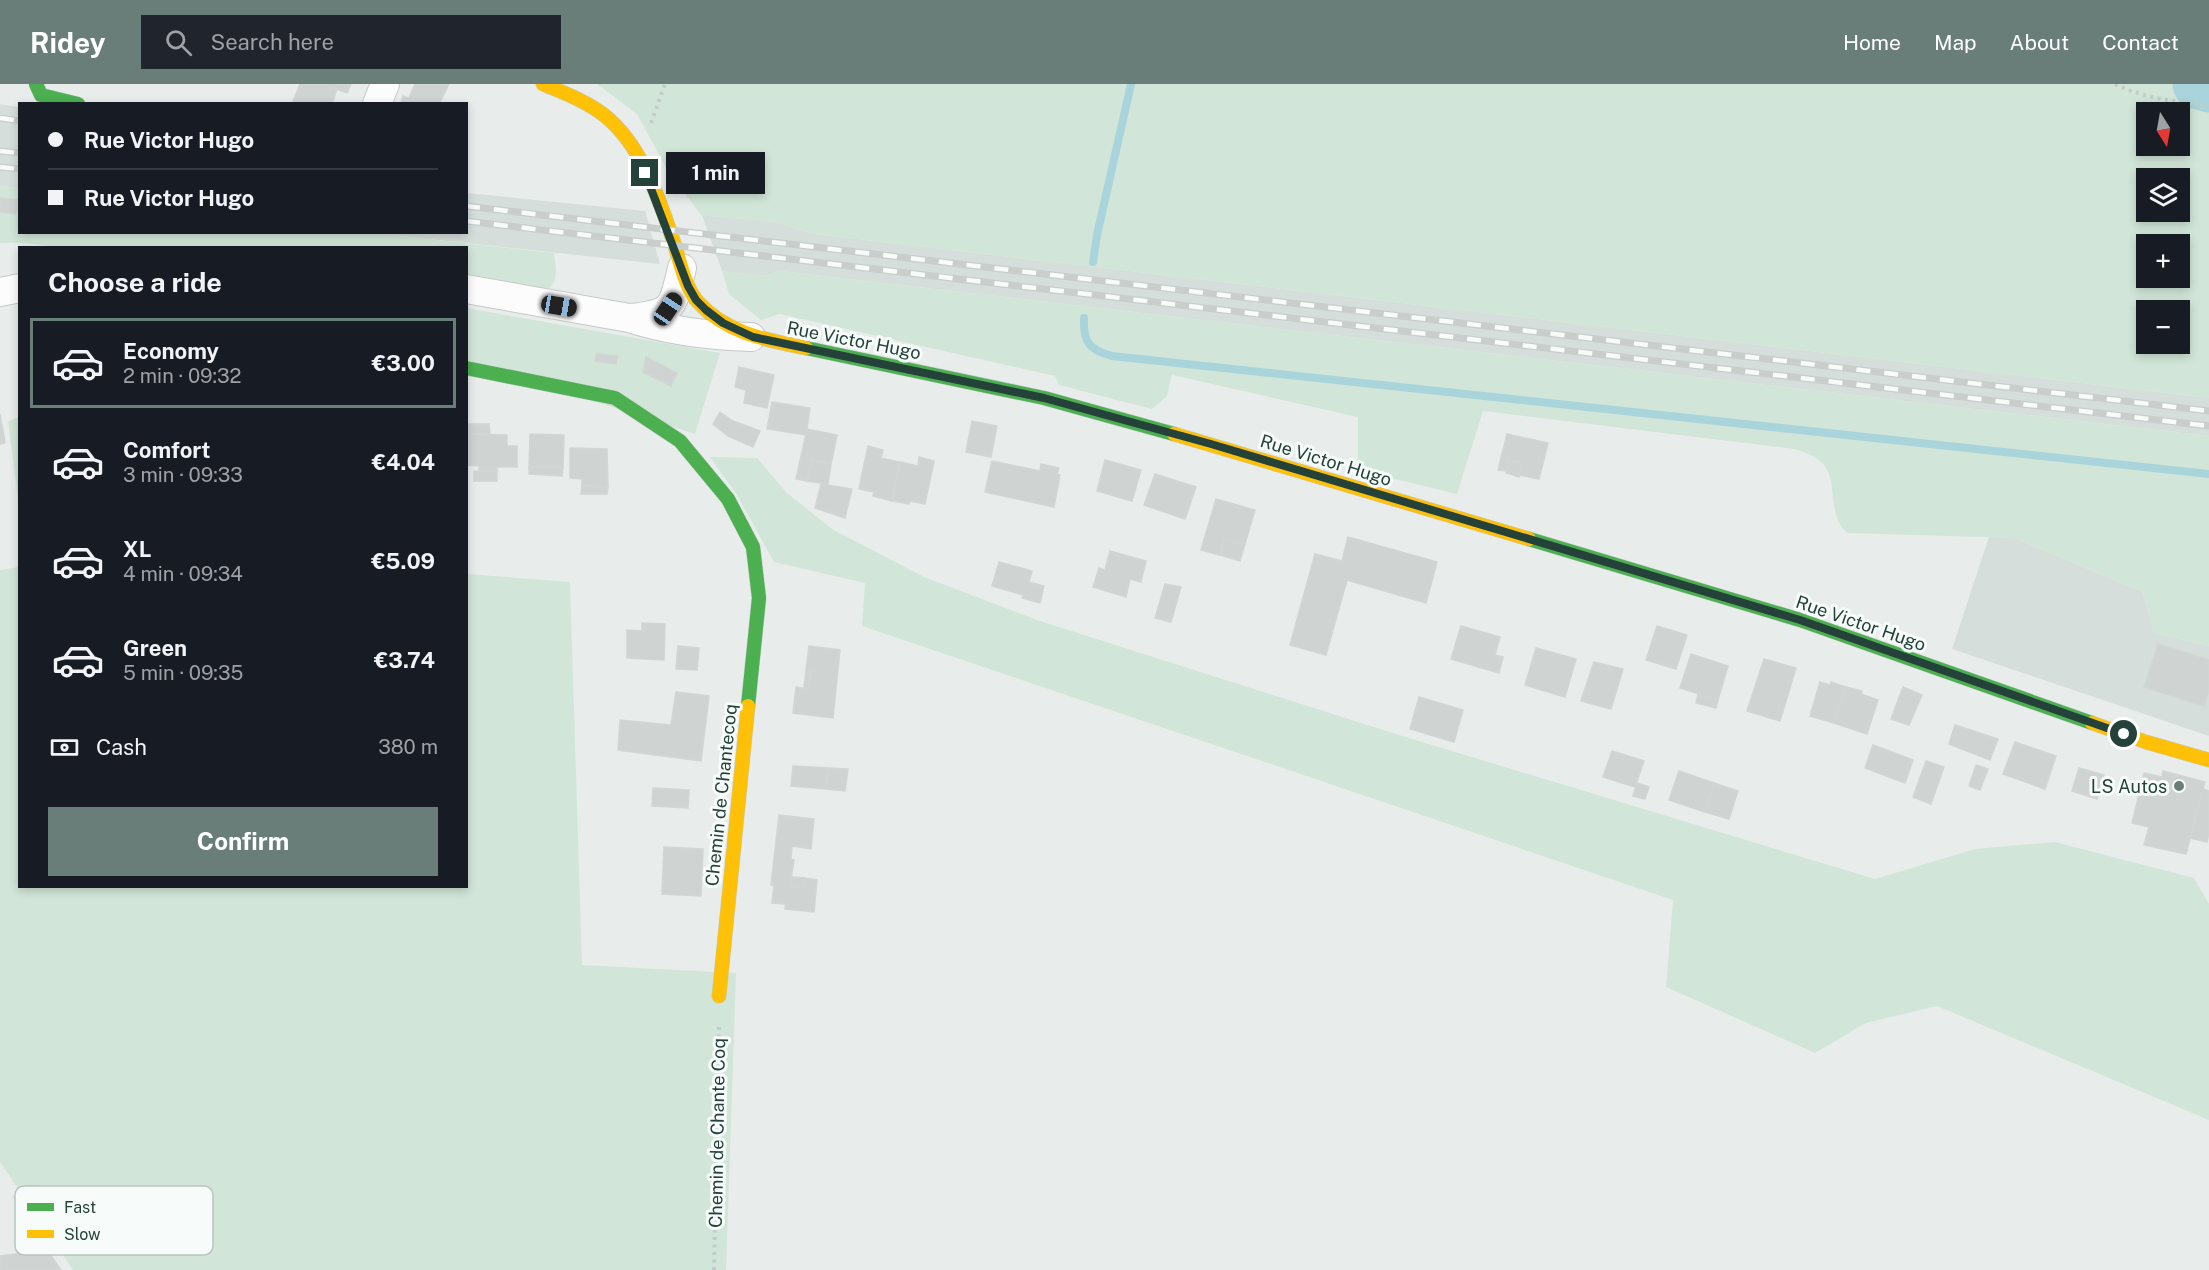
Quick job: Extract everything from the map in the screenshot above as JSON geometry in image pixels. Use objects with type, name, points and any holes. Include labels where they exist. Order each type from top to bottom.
[{"type":"main road","points":[[36,84],[41,95],[70,102]]},
{"type":"main road","name":"Rue Victor Hugo","points":[[543,84],[594,107],[622,132],[638,157],[653,190],[696,300],[723,323],[753,337],[1044,398],[1211,444],[1800,620],[2146,742],[2209,760]]},
{"type":"main road","name":"Chemin de Chantecoq","points":[[468,368],[615,398],[680,441],[728,500],[753,547],[759,598],[719,996]]},
{"type":"street","points":[[378,102],[385,84]]},
{"type":"street","points":[[629,318],[659,315],[668,309],[675,298],[682,268]]},
{"type":"street","points":[[0,292],[18,288]]},
{"type":"street","points":[[468,290],[629,318],[655,326],[709,336],[753,337]]},
{"type":"path","points":[[2115,84],[2134,93],[2159,99],[2209,106]]},
{"type":"path","name":"Chemin de Chante Coq","points":[[714,1270],[719,996]]},
{"type":"shaded area","points":[[0,104],[18,107],[18,188],[0,186]]},
{"type":"shaded area","points":[[468,193],[645,211],[660,264],[382,234],[468,234]]},
{"type":"shaded area","points":[[702,215],[776,222],[814,234],[2209,398],[2209,436],[779,271],[765,276],[722,271]]},
{"type":"shaded area","points":[[1989,537],[2015,538],[2143,592],[2154,633],[2209,646],[2209,736],[1952,649]]},
{"type":"green space","points":[[597,84],[2209,84],[2209,398],[814,234],[776,222],[701,215],[669,173],[637,114]]},
{"type":"green space","points":[[0,186],[18,188],[18,234],[382,234],[554,253],[556,277],[551,286],[540,291],[468,280],[468,246],[50,246],[0,243]]},
{"type":"green space","points":[[722,271],[765,276],[779,271],[2209,436],[2209,646],[2154,633],[2143,592],[2015,538],[1847,533],[1840,525],[1836,515],[1832,485],[1826,468],[1814,457],[1795,449],[1483,411],[1457,494],[1358,470],[1358,417],[1172,375],[1167,396],[1152,409],[1059,385],[1055,376],[780,314],[761,320],[729,294]]},
{"type":"green space","points":[[468,308],[720,353],[695,434],[468,360]]},
{"type":"green space","points":[[18,418],[18,499],[8,421]]},
{"type":"green space","points":[[710,457],[757,458],[787,493],[832,529],[924,577],[1040,621],[1399,735],[1875,879],[1975,849],[2055,842],[2194,878],[2209,904],[2209,1120],[1937,1006],[1866,1023],[1815,1053],[1666,987],[1673,900],[862,626],[865,583],[774,562],[737,495]]},
{"type":"green space","points":[[18,567],[18,888],[468,888],[468,574],[570,582],[582,965],[736,973],[726,1270],[73,1270],[63,1255],[213,1255],[213,1186],[16,1186],[0,1162],[0,570]]},
{"type":"building","points":[[300,84],[324,84],[337,89],[333,102],[293,102]]},
{"type":"building","points":[[324,84],[351,84],[347,93]]},
{"type":"building","points":[[415,84],[449,84],[440,102],[402,102],[403,96],[409,98]]},
{"type":"building","points":[[0,198],[17,200],[16,214],[0,212]]},
{"type":"building","points":[[596,354],[618,356],[616,364],[595,361]]},
{"type":"building","points":[[646,357],[677,373],[671,386],[643,372]]},
{"type":"building","points":[[739,367],[774,375],[767,408],[744,403],[746,390],[735,387]]},
{"type":"building","points":[[772,402],[810,408],[806,435],[767,429]]},
{"type":"building","points":[[720,412],[733,421],[760,431],[753,447],[728,436],[713,424]]},
{"type":"building","points":[[0,414],[5,443],[0,444]]},
{"type":"building","points":[[972,421],[997,426],[991,457],[966,452]]},
{"type":"building","points":[[468,424],[489,424],[490,435],[468,434]]},
{"type":"building","points":[[807,429],[837,435],[831,464],[812,460],[807,481],[796,479]]},
{"type":"building","points":[[468,434],[507,435],[507,446],[517,446],[517,467],[497,467],[497,472],[479,472],[479,466],[468,465]]},
{"type":"building","points":[[530,434],[564,435],[563,467],[529,467]]},
{"type":"building","points":[[1507,434],[1548,443],[1539,479],[1519,475],[1522,463],[1509,460],[1506,471],[1498,470]]},
{"type":"building","points":[[868,446],[883,450],[881,458],[900,462],[892,501],[873,496],[874,492],[859,489]]},
{"type":"building","points":[[570,448],[607,449],[608,487],[582,486],[582,479],[570,478]]},
{"type":"building","points":[[919,457],[934,461],[925,504],[892,501],[900,462],[918,466]]},
{"type":"building","points":[[812,460],[831,464],[828,484],[807,481]]},
{"type":"building","points":[[1105,460],[1141,470],[1132,501],[1097,491]]},
{"type":"building","points":[[1509,460],[1522,463],[1519,477],[1506,473]]},
{"type":"building","points":[[992,461],[1040,471],[1041,464],[1059,468],[1057,474],[1060,475],[1054,507],[985,492]]},
{"type":"building","points":[[529,467],[563,467],[562,476],[529,474]]},
{"type":"building","points":[[474,471],[497,472],[497,481],[474,481]]},
{"type":"building","points":[[1155,474],[1196,487],[1185,519],[1144,505]]},
{"type":"building","points":[[821,484],[852,489],[845,518],[815,508]]},
{"type":"building","points":[[582,486],[608,487],[607,494],[581,494]]},
{"type":"building","points":[[1216,499],[1255,510],[1245,544],[1224,540],[1220,555],[1201,550]]},
{"type":"building","points":[[1348,537],[1437,562],[1426,603],[1347,580],[1326,655],[1290,645],[1315,554],[1342,561]]},
{"type":"building","points":[[1224,540],[1245,544],[1240,561],[1220,555]]},
{"type":"building","points":[[1110,551],[1146,561],[1141,582],[1130,579],[1126,597],[1093,587],[1099,568],[1105,570]]},
{"type":"building","points":[[999,562],[1032,571],[1029,582],[1044,586],[1040,603],[1022,598],[1023,595],[992,586]]},
{"type":"building","points":[[1165,584],[1181,587],[1171,622],[1155,618]]},
{"type":"building","points":[[642,623],[665,624],[664,660],[627,658],[627,630],[642,631]]},
{"type":"building","points":[[1461,626],[1500,637],[1495,655],[1503,657],[1499,673],[1451,659]]},
{"type":"building","points":[[1657,626],[1687,635],[1676,669],[1646,660]]},
{"type":"building","points":[[2158,644],[2209,660],[2209,690],[2204,706],[2144,687]]},
{"type":"building","points":[[678,646],[699,648],[697,670],[676,669]]},
{"type":"building","points":[[809,646],[840,650],[833,718],[793,713],[796,687],[808,689],[811,671],[806,670]]},
{"type":"building","points":[[1536,648],[1576,659],[1565,697],[1525,685]]},
{"type":"building","points":[[1691,654],[1728,666],[1718,700],[1680,688]]},
{"type":"building","points":[[1764,659],[1796,668],[1780,721],[1747,711]]},
{"type":"building","points":[[1594,662],[1623,669],[1611,709],[1581,701]]},
{"type":"building","points":[[806,670],[811,671],[808,689],[804,688]]},
{"type":"building","points":[[1820,682],[1830,685],[1831,682],[1846,687],[1834,723],[1810,716]]},
{"type":"building","points":[[1846,687],[1862,691],[1861,694],[1878,700],[1867,734],[1834,723]]},
{"type":"building","points":[[1903,687],[1922,695],[1909,725],[1891,719]]},
{"type":"building","points":[[676,692],[709,696],[701,761],[618,750],[620,720],[671,725]]},
{"type":"building","points":[[1698,694],[1718,700],[1716,708],[1696,703]]},
{"type":"building","points":[[1419,697],[1463,710],[1454,742],[1410,729]]},
{"type":"building","points":[[1955,725],[1998,739],[1990,760],[1949,744]]},
{"type":"building","points":[[2015,742],[2056,756],[2045,789],[2003,774]]},
{"type":"building","points":[[1873,745],[1913,760],[1905,783],[1865,768]]},
{"type":"building","points":[[1612,751],[1644,761],[1635,787],[1603,777]]},
{"type":"building","points":[[1926,761],[1944,767],[1931,804],[1913,797]]},
{"type":"building","points":[[1976,765],[1988,769],[1980,790],[1969,786]]},
{"type":"building","points":[[793,766],[828,768],[826,789],[791,786]]},
{"type":"building","points":[[828,768],[848,769],[845,791],[826,789]]},
{"type":"building","points":[[2079,768],[2104,775],[2097,799],[2072,791]]},
{"type":"building","points":[[1679,771],[1714,783],[1705,812],[1669,800]]},
{"type":"building","points":[[2163,771],[2205,782],[2186,854],[2144,845],[2149,827],[2132,823],[2144,773],[2162,777]]},
{"type":"building","points":[[1637,783],[1649,787],[1645,799],[1633,796]]},
{"type":"building","points":[[1714,783],[1738,791],[1729,819],[1705,812]]},
{"type":"building","points":[[653,788],[689,790],[688,808],[652,806]]},
{"type":"building","points":[[2203,789],[2209,791],[2207,842],[2190,838]]},
{"type":"building","points":[[779,815],[814,819],[811,849],[792,846],[791,859],[794,860],[790,886],[803,888],[805,878],[817,880],[814,912],[785,909],[786,904],[772,903],[774,885],[771,885]]},
{"type":"building","points":[[664,847],[703,849],[701,896],[662,894]]},
{"type":"building","points":[[792,877],[805,878],[803,888],[790,886]]},
{"type":"building","points":[[51,1255],[61,1270],[0,1270],[0,1256]]},
{"type":"waterway","points":[[1093,262],[1131,84]]},
{"type":"waterway","points":[[2198,84],[2209,87]]},
{"type":"waterway","points":[[1084,318],[1086,339],[1089,344],[1098,351],[1112,356],[2209,474]]},
{"type":"railway","points":[[0,118],[18,121]]},
{"type":"railway","points":[[0,151],[18,153]]},
{"type":"railway","points":[[0,167],[18,169]]},
{"type":"railway","points":[[468,206],[2209,411]]},
{"type":"railway","points":[[468,221],[2209,426]]},
{"type":"traffic: fast","points":[[36,84],[41,95],[70,102]]},
{"type":"traffic: fast","points":[[806,348],[1044,398],[1174,434]]},
{"type":"traffic: fast","points":[[468,368],[615,398],[680,441],[728,499],[753,547],[759,598],[748,706]]},
{"type":"traffic: fast","points":[[1529,539],[1800,620],[2092,723]]},
{"type":"traffic: slow","points":[[543,84],[597,110],[629,141],[648,174],[686,282],[698,302],[709,313],[735,329],[806,348]]},
{"type":"traffic: slow","points":[[1174,434],[1529,539]]},
{"type":"traffic: slow","points":[[719,996],[748,706]]},
{"type":"traffic: slow","points":[[2092,723],[2146,742],[2209,760]]},
{"type":"place","name":"LS Autos","points":[[2179,786]]},
{"type":"route","points":[[645,173],[688,286],[696,300],[723,323],[739,332],[806,349],[1044,398],[1211,444],[1800,620],[2124,734]]}]
